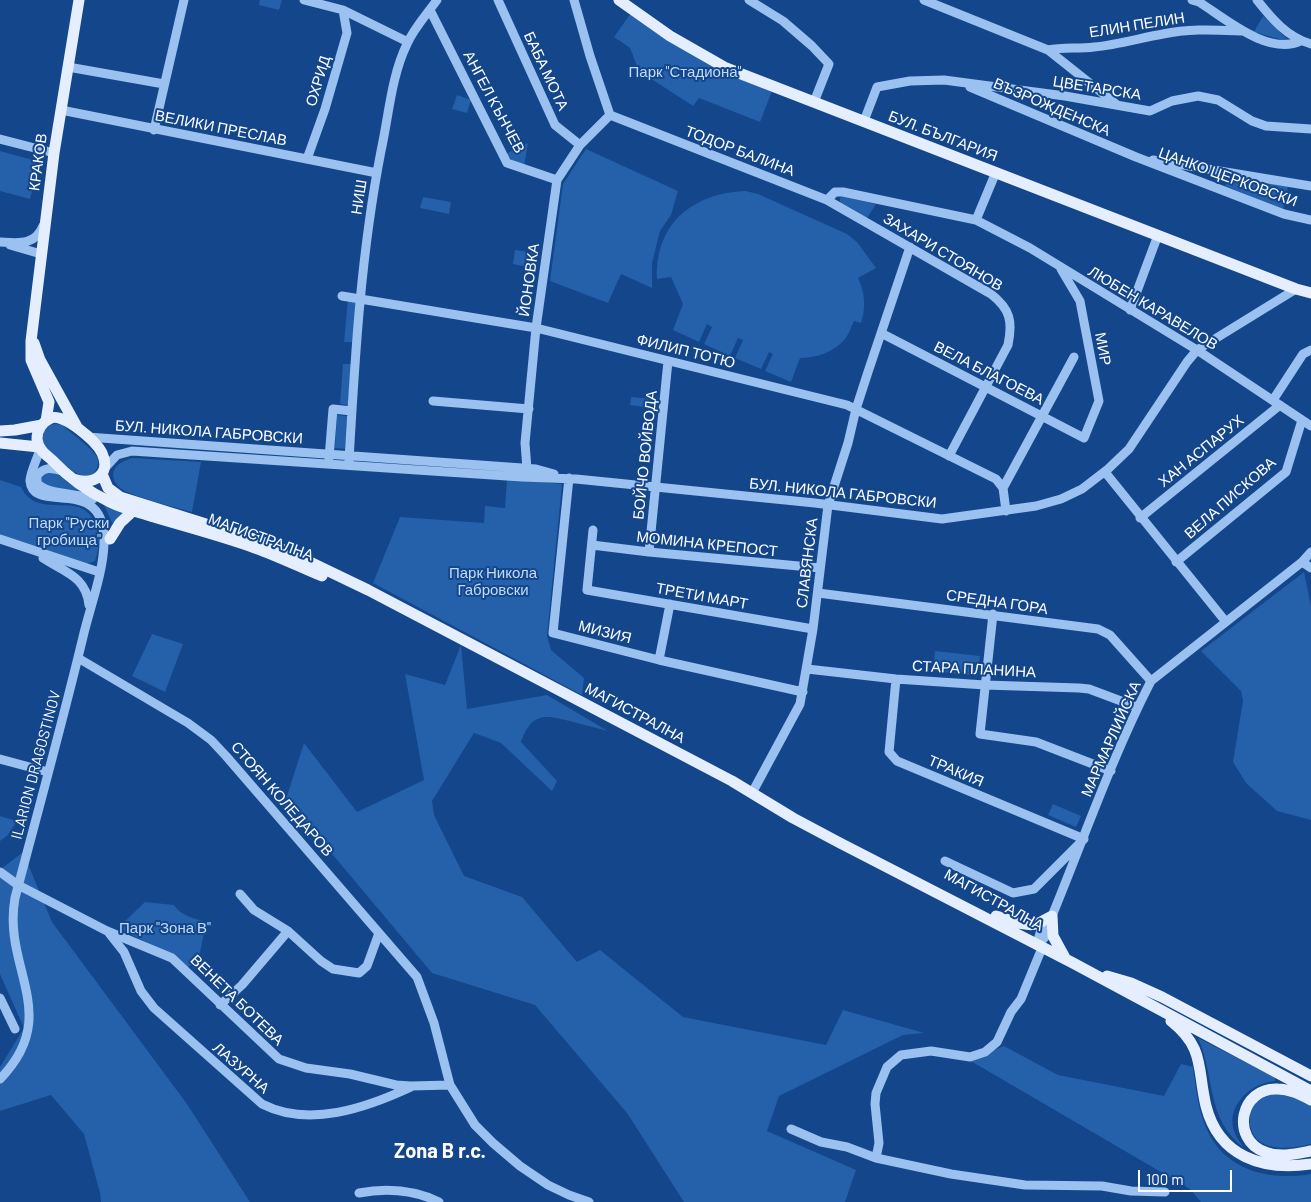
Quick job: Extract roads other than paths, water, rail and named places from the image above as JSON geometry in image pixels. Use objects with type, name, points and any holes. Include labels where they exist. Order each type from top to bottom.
[{"type":"main road","name":"КРАКОВ","points":[[44,423],[49,402],[30,355],[32,328],[54,153],[79,0]]},
{"type":"main road","name":"БУЛ. БЪЛГАРИЯ","points":[[619,0],[670,36],[726,68],[1296,289],[1311,293]]},
{"type":"main road","points":[[1296,289],[1311,285]]},
{"type":"main road","name":"КРАКОВ","points":[[32,328],[34,346],[38,355],[78,428]]},
{"type":"main road","name":"МАГИСТРАЛНА","points":[[0,431],[15,430],[44,423],[58,417],[78,428],[100,450],[104,459],[103,471],[108,488],[120,497],[260,540],[368,590],[752,793],[808,826],[1038,943]]},
{"type":"main road","points":[[0,443],[40,448],[38,435],[44,423]]},
{"type":"main road","name":"МАГИСТРАЛНА","points":[[40,448],[62,471],[110,502],[264,551],[438,627]]},
{"type":"main road","points":[[73,479],[90,481],[103,471]]},
{"type":"main road","points":[[110,539],[120,523],[134,510]]},
{"type":"main road","name":"МАГИСТРАЛНА","points":[[764,800],[789,809],[996,916],[1088,972],[1311,1091]]},
{"type":"main road","points":[[996,916],[1025,924],[1037,924],[1052,916],[1053,936],[1069,961]]},
{"type":"main road","points":[[1088,972],[1131,983],[1149,990],[1311,1076]]},
{"type":"main road","points":[[1152,1006],[1182,1030],[1194,1047],[1199,1059],[1210,1119],[1219,1134],[1232,1148],[1247,1158],[1262,1164],[1292,1166],[1311,1164]]},
{"type":"main road","points":[[1311,1100],[1288,1090],[1264,1091],[1253,1097],[1249,1102],[1245,1109],[1243,1122],[1249,1139],[1264,1152],[1281,1155],[1311,1151]]},
{"type":"street","points":[[154,130],[184,0]]},
{"type":"street","points":[[304,0],[343,10],[408,42]]},
{"type":"street","points":[[324,5],[336,0]]},
{"type":"street","name":"НИШ","points":[[349,460],[360,298],[376,173],[398,66],[408,42],[437,0]]},
{"type":"street","name":"БАБА МОТА","points":[[498,0],[556,125],[580,145]]},
{"type":"street","points":[[574,0],[610,115]]},
{"type":"street","points":[[749,0],[784,21],[829,64],[814,102]]},
{"type":"street","name":"ЕЛИН ПЕЛИН","points":[[924,0],[1048,50],[1093,47],[1199,29],[1244,32]]},
{"type":"street","points":[[1192,0],[1199,2],[1244,32],[1273,44],[1291,45],[1300,41]]},
{"type":"street","points":[[1257,0],[1271,18],[1286,32],[1300,41],[1311,44]]},
{"type":"street","name":"ОХРИД","points":[[307,159],[325,109],[347,33],[343,10]]},
{"type":"street","name":"АНГЕЛ КЪНЧЕВ","points":[[430,10],[507,163],[556,180]]},
{"type":"street","points":[[1048,50],[1117,105]]},
{"type":"street","points":[[68,67],[164,84]]},
{"type":"street","points":[[864,121],[878,87],[917,80],[958,82]]},
{"type":"street","name":"ЦВЕТАРСКА","points":[[958,82],[1150,111],[1172,101],[1198,96],[1218,100],[1252,121],[1266,126],[1311,129]]},
{"type":"street","name":"ВЪЗРОЖДЕНСКА","points":[[958,82],[1136,157]]},
{"type":"street","name":"ВЕЛИКИ ПРЕСЛАВ","points":[[61,110],[376,173]]},
{"type":"street","name":"ЙОНОВКА","points":[[527,469],[525,443],[536,328],[556,180],[580,145],[610,115]]},
{"type":"street","name":"ТОДОР БАЛИНА","points":[[610,115],[827,200]]},
{"type":"street","points":[[0,139],[54,153]]},
{"type":"street","points":[[1136,157],[1311,186]]},
{"type":"street","name":"ЦАНКО ЦЕРКОВСКИ","points":[[1136,157],[1284,214],[1311,220]]},
{"type":"street","points":[[827,200],[835,192],[842,192],[976,220],[996,172]]},
{"type":"street","name":"ЗАХАРИ СТОЯНОВ","points":[[827,200],[991,294],[1007,310],[1010,325],[1008,345],[949,456]]},
{"type":"street","name":"ЛЮБЕН КАРАВЕЛОВ","points":[[976,220],[1030,248],[1197,350],[1311,426]]},
{"type":"street","points":[[0,242],[27,242],[36,238],[40,235],[45,221]]},
{"type":"street","points":[[1130,310],[1158,235]]},
{"type":"street","points":[[0,242],[41,254]]},
{"type":"street","name":"СЛАВЯНСКА","points":[[752,793],[796,713],[803,692],[818,593],[828,505],[880,333],[910,247]]},
{"type":"street","name":"МИР","points":[[1061,268],[1080,300],[1099,401],[1084,438]]},
{"type":"street","name":"БУЛ. НИКОЛА ГАБРОВСКИ","points":[[349,460],[522,477],[569,478],[942,518],[1036,506],[1061,499],[1082,489],[1105,472],[1129,449],[1197,350],[1296,289]]},
{"type":"street","name":"ФИЛИП ТОТЮ","points":[[342,296],[536,328],[856,409],[996,479],[1003,488]]},
{"type":"street","name":"ВЕЛА БЛАГОЕВА","points":[[880,333],[1084,438]]},
{"type":"street","name":"ХАН АСПАРУХ","points":[[1140,518],[1276,403],[1303,354],[1311,350]]},
{"type":"street","points":[[1006,510],[1003,488],[1074,357]]},
{"type":"street","name":"БОЙЧО ВОЙВОДА","points":[[649,552],[668,361]]},
{"type":"street","points":[[433,400],[529,410]]},
{"type":"street","points":[[329,459],[333,409],[352,411]]},
{"type":"street","name":"ВЕЛА ПИСКОВА","points":[[1176,562],[1286,472],[1302,420]]},
{"type":"street","name":"БУЛ. НИКОЛА ГАБРОВСКИ","points":[[87,437],[329,459]]},
{"type":"street","points":[[40,448],[30,476],[35,492],[44,496],[88,502],[100,514],[104,530],[104,542],[99,572]]},
{"type":"street","name":"БУЛ. НИКОЛА ГАБРОВСКИ","points":[[103,471],[117,455],[132,451],[536,469],[569,478]]},
{"type":"street","points":[[62,471],[51,468],[42,470],[37,476],[37,483],[46,490],[81,494],[98,503],[106,516],[110,539],[89,609],[78,658]]},
{"type":"street","points":[[1105,472],[1140,518],[1226,622]]},
{"type":"street","name":"МИЗИЯ","points":[[569,478],[553,633],[658,660],[803,692]]},
{"type":"street","points":[[592,545],[594,530]]},
{"type":"street","points":[[0,539],[99,572]]},
{"type":"street","name":"МОМИНА КРЕПОСТ","points":[[592,545],[820,568]]},
{"type":"street","name":"ТРЕТИ МАРТ","points":[[592,545],[587,590],[812,629]]},
{"type":"street","points":[[35,552],[72,574],[96,583]]},
{"type":"street","name":"МАРМАРЛИЙСКА","points":[[876,1158],[879,1143],[875,1104],[876,1094],[887,1067],[901,1055],[931,1051],[970,1058],[985,1052],[997,1042],[1011,1012],[1021,999],[1041,930],[1052,916],[1137,707],[1151,681],[1302,562],[1311,552]]},
{"type":"street","points":[[1302,562],[1311,568]]},
{"type":"street","points":[[72,574],[86,590],[89,609]]},
{"type":"street","name":"СРЕДНА ГОРА","points":[[818,593],[1098,629],[1110,635],[1151,681]]},
{"type":"street","points":[[658,660],[670,604]]},
{"type":"street","points":[[993,614],[980,734],[1036,742],[1111,771]]},
{"type":"street","name":"ILARION DRAGOSTINOV","points":[[0,1079],[22,1049],[30,1022],[29,1003],[14,936],[14,907],[18,885],[78,658]]},
{"type":"street","name":"СТОЯН КОЛЕДАРОВ","points":[[78,658],[188,723],[210,740],[272,808],[417,977],[434,1023],[450,1085],[475,1125],[520,1166],[568,1199],[589,1202]]},
{"type":"street","name":"СТАРА ПЛАНИНА","points":[[807,668],[896,679],[1089,689],[1137,707]]},
{"type":"street","name":"ТРАКИЯ","points":[[896,679],[889,752],[897,761],[1084,839]]},
{"type":"street","points":[[0,759],[48,772]]},
{"type":"street","points":[[945,860],[1013,893],[1034,889],[1084,839]]},
{"type":"street","name":"ВЕНЕТА БОТЕВА","points":[[0,872],[18,885],[107,931],[172,958],[186,969],[220,1005],[279,1059],[306,1068],[350,1074],[396,1085],[450,1085]]},
{"type":"street","points":[[240,894],[254,910],[288,931],[321,961],[333,969],[358,973],[367,966],[379,933]]},
{"type":"street","name":"ЛАЗУРНА","points":[[107,931],[124,952],[141,991],[154,1008],[262,1104],[272,1110],[293,1115],[315,1116],[355,1108],[386,1099],[411,1086]]},
{"type":"street","points":[[220,1005],[247,979],[288,931]]},
{"type":"street","points":[[0,998],[15,1029]]},
{"type":"street","points":[[792,1129],[821,1142],[847,1147],[876,1158],[942,1172],[1025,1185],[1102,1186],[1131,1191],[1165,1192]]},
{"type":"street","points":[[359,1192],[377,1190],[399,1191],[429,1197],[439,1202]]},
{"type":"district","name":"Zona B r.c.","points":[[440,1151]]},
{"type":"park label","name":"Парк \"Стадиона\"","points":[[685,72]]},
{"type":"park label","name":"Парк \"Руски гробища\"","points":[[69,532]]},
{"type":"park label","name":"Парк Никола Габровски","points":[[493,582]]},
{"type":"park label","name":"Парк \"Зона В\"","points":[[165,928]]}]
